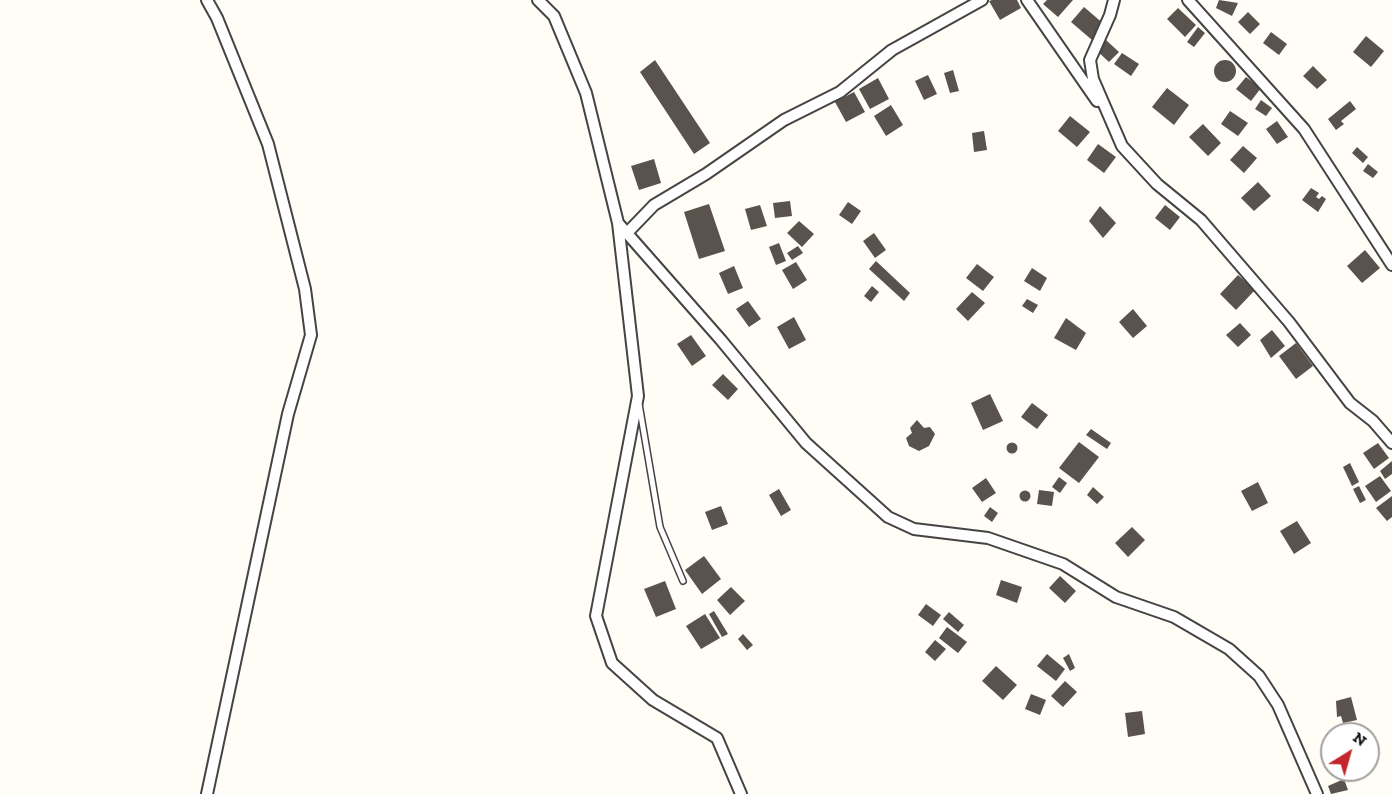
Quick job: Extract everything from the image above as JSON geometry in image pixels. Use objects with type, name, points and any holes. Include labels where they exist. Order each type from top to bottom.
[{"type":"street","points":[[207,0],[217,18],[268,144],[305,289],[311,335],[288,414],[207,794]]},
{"type":"street","points":[[538,0],[554,16],[586,93],[618,223],[638,396],[596,616],[612,663],[653,700],[717,738],[741,794]]},
{"type":"street","points":[[627,233],[654,205],[706,174],[784,120],[840,93],[892,50],[982,0]]},
{"type":"street","points":[[1027,0],[1110,120]]},
{"type":"street","points":[[1114,0],[1110,15],[1090,60],[1092,79],[1122,146],[1157,184],[1201,220],[1289,322],[1350,403],[1373,421],[1392,443]]},
{"type":"street","points":[[1188,0],[1304,129],[1392,265]]},
{"type":"street","points":[[618,223],[721,340],[806,443],[888,517],[914,529],[988,538],[1063,564],[1116,597],[1174,616],[1229,649],[1259,676],[1278,705],[1317,794]]},
{"type":"lane","points":[[638,396],[660,527],[682,581]]},
{"type":"building","points":[[1017,0],[1021,8],[1000,20],[989,1]]},
{"type":"building","points":[[1047,0],[1073,0],[1058,17],[1043,4]]},
{"type":"building","points":[[1219,0],[1238,3],[1232,16],[1216,8]]},
{"type":"building","points":[[1084,7],[1105,25],[1092,40],[1071,22]]},
{"type":"building","points":[[1178,8],[1196,25],[1185,37],[1167,19]]},
{"type":"building","points":[[1248,12],[1260,24],[1250,34],[1238,22]]},
{"type":"building","points":[[1198,27],[1205,33],[1194,47],[1187,42]]},
{"type":"building","points":[[1271,32],[1287,44],[1279,55],[1263,43]]},
{"type":"building","points":[[1366,36],[1384,51],[1371,67],[1353,52]]},
{"type":"building","points":[[1106,40],[1119,52],[1109,62],[1096,50]]},
{"type":"building","points":[[1122,53],[1139,64],[1131,76],[1114,64]]},
{"type":"building","points":[[655,60],[710,143],[694,154],[640,72]]},
{"type":"building","points":[[1225,60],[1235,67],[1236,71],[1229,81],[1225,82],[1215,75],[1214,71],[1221,61]]},
{"type":"building","points":[[1313,66],[1327,80],[1317,89],[1303,76]]},
{"type":"building","points":[[953,70],[959,91],[950,93],[944,73]]},
{"type":"building","points":[[928,75],[937,94],[924,100],[915,81]]},
{"type":"building","points":[[1246,77],[1261,88],[1251,101],[1236,89]]},
{"type":"building","points":[[878,78],[889,99],[870,109],[859,89]]},
{"type":"building","points":[[1167,88],[1189,105],[1174,125],[1152,107]]},
{"type":"building","points":[[854,92],[865,112],[846,122],[835,102]]},
{"type":"building","points":[[1261,100],[1272,108],[1266,116],[1255,109]]},
{"type":"building","points":[[1350,101],[1356,109],[1341,121],[1344,124],[1336,130],[1328,119]]},
{"type":"building","points":[[891,105],[903,125],[886,136],[874,116]]},
{"type":"building","points":[[1230,111],[1248,123],[1238,136],[1221,124]]},
{"type":"building","points":[[1070,116],[1090,132],[1077,147],[1058,131]]},
{"type":"building","points":[[1277,121],[1288,137],[1277,144],[1266,129]]},
{"type":"building","points":[[1203,124],[1221,143],[1208,156],[1189,137]]},
{"type":"building","points":[[984,131],[987,150],[974,152],[972,133]]},
{"type":"building","points":[[1098,144],[1116,157],[1104,173],[1087,160]]},
{"type":"building","points":[[1243,146],[1257,158],[1244,173],[1230,160]]},
{"type":"building","points":[[1357,147],[1368,157],[1363,163],[1352,153]]},
{"type":"building","points":[[654,159],[661,183],[639,190],[631,166]]},
{"type":"building","points":[[1368,164],[1378,172],[1373,178],[1363,171]]},
{"type":"building","points":[[1258,182],[1271,196],[1254,211],[1241,198]]},
{"type":"building","points":[[1311,188],[1319,193],[1316,197],[1319,199],[1322,196],[1326,199],[1318,212],[1302,200]]},
{"type":"building","points":[[790,201],[792,216],[775,218],[773,203]]},
{"type":"building","points":[[848,202],[861,211],[852,224],[839,215]]},
{"type":"building","points":[[709,204],[725,251],[699,259],[684,212]]},
{"type":"building","points":[[760,205],[767,226],[751,230],[745,209]]},
{"type":"building","points":[[1165,205],[1180,217],[1170,230],[1155,218]]},
{"type":"building","points":[[1100,206],[1116,223],[1103,238],[1089,221]]},
{"type":"building","points":[[799,221],[814,234],[802,247],[787,233]]},
{"type":"building","points":[[874,233],[886,250],[875,258],[863,241]]},
{"type":"building","points":[[779,243],[786,261],[776,265],[769,247]]},
{"type":"building","points":[[798,246],[803,253],[792,260],[787,253]]},
{"type":"building","points":[[1365,250],[1380,268],[1362,283],[1347,266]]},
{"type":"building","points":[[876,261],[910,293],[904,301],[869,269]]},
{"type":"building","points":[[796,262],[807,280],[793,289],[782,270]]},
{"type":"building","points":[[977,264],[994,277],[983,291],[966,278]]},
{"type":"building","points":[[734,266],[743,288],[728,294],[719,273]]},
{"type":"building","points":[[1032,268],[1047,278],[1040,291],[1024,281]]},
{"type":"building","points":[[1238,275],[1255,290],[1236,310],[1220,294]]},
{"type":"building","points":[[872,286],[879,292],[871,302],[864,296]]},
{"type":"building","points":[[972,292],[985,303],[968,321],[956,309]]},
{"type":"building","points":[[1027,299],[1038,305],[1033,313],[1022,306]]},
{"type":"building","points":[[748,301],[761,319],[749,327],[736,309]]},
{"type":"building","points":[[1133,309],[1147,326],[1133,338],[1119,322]]},
{"type":"building","points":[[794,317],[806,340],[789,349],[777,327]]},
{"type":"building","points":[[1066,318],[1086,333],[1076,350],[1054,338]]},
{"type":"building","points":[[1240,323],[1251,335],[1238,347],[1226,335]]},
{"type":"building","points":[[1272,330],[1285,346],[1271,358],[1260,340]]},
{"type":"building","points":[[691,335],[706,356],[692,366],[677,344]]},
{"type":"building","points":[[1296,343],[1313,366],[1296,379],[1279,356]]},
{"type":"building","points":[[723,374],[738,389],[728,400],[712,385]]},
{"type":"building","points":[[990,394],[1003,421],[983,430],[971,403]]},
{"type":"building","points":[[1032,403],[1048,415],[1037,429],[1021,417]]},
{"type":"building","points":[[917,420],[924,428],[930,427],[935,434],[929,446],[919,451],[909,446],[906,438],[912,433],[910,428]]},
{"type":"building","points":[[1091,429],[1111,443],[1107,449],[1086,435]]},
{"type":"building","points":[[1079,442],[1099,457],[1079,483],[1059,468]]},
{"type":"building","points":[[1012,443],[1016,444],[1016,452],[1012,453],[1008,452],[1007,448],[1008,444]]},
{"type":"building","points":[[1378,443],[1389,458],[1374,469],[1363,453]]},
{"type":"building","points":[[1392,461],[1392,474],[1385,479],[1380,471]]},
{"type":"building","points":[[1350,463],[1359,482],[1352,486],[1343,467]]},
{"type":"building","points":[[1380,476],[1391,491],[1376,502],[1365,486]]},
{"type":"building","points":[[1059,477],[1067,483],[1060,493],[1052,487]]},
{"type":"building","points":[[986,478],[996,493],[982,502],[972,488]]},
{"type":"building","points":[[1258,482],[1268,503],[1252,511],[1241,491]]},
{"type":"building","points":[[1359,486],[1366,500],[1360,503],[1353,489]]},
{"type":"building","points":[[1093,487],[1104,497],[1097,504],[1087,495]]},
{"type":"building","points":[[779,489],[791,510],[781,516],[769,495]]},
{"type":"building","points":[[1039,490],[1054,492],[1052,506],[1037,504]]},
{"type":"building","points":[[1025,491],[1029,492],[1029,500],[1025,501],[1021,500],[1020,496],[1021,492]]},
{"type":"building","points":[[1392,496],[1392,517],[1387,521],[1376,508]]},
{"type":"building","points":[[721,506],[728,524],[712,530],[705,512]]},
{"type":"building","points":[[990,507],[998,513],[992,522],[984,516]]},
{"type":"building","points":[[1297,521],[1311,543],[1294,554],[1280,531]]},
{"type":"building","points":[[1132,527],[1145,540],[1128,557],[1115,543]]},
{"type":"building","points":[[704,556],[721,579],[702,594],[685,570]]},
{"type":"building","points":[[1060,576],[1076,591],[1065,603],[1049,588]]},
{"type":"building","points":[[1001,580],[1022,587],[1017,603],[996,595]]},
{"type":"building","points":[[665,581],[676,609],[656,617],[644,589]]},
{"type":"building","points":[[731,587],[745,601],[730,615],[717,600]]},
{"type":"building","points":[[926,604],[941,615],[933,626],[918,615]]},
{"type":"building","points":[[714,611],[728,634],[722,637],[709,614]]},
{"type":"building","points":[[949,612],[964,625],[958,632],[943,619]]},
{"type":"building","points":[[705,614],[720,638],[701,649],[686,626]]},
{"type":"building","points":[[947,627],[967,642],[958,653],[939,638]]},
{"type":"building","points":[[743,634],[753,645],[747,650],[738,639]]},
{"type":"building","points":[[935,640],[946,649],[935,661],[925,652]]},
{"type":"building","points":[[1047,654],[1065,669],[1056,681],[1037,666]]},
{"type":"building","points":[[1069,654],[1075,668],[1070,671],[1063,658]]},
{"type":"building","points":[[996,666],[1017,685],[1003,700],[982,681]]},
{"type":"building","points":[[1065,681],[1077,692],[1063,707],[1051,696]]},
{"type":"building","points":[[1031,694],[1046,700],[1040,715],[1025,709]]},
{"type":"building","points":[[1351,697],[1357,720],[1343,722],[1341,716],[1337,717],[1336,701]]},
{"type":"building","points":[[1142,711],[1145,734],[1128,737],[1125,713]]},
{"type":"building","points":[[1337,782],[1345,782],[1348,790],[1331,794],[1328,786]]}]
